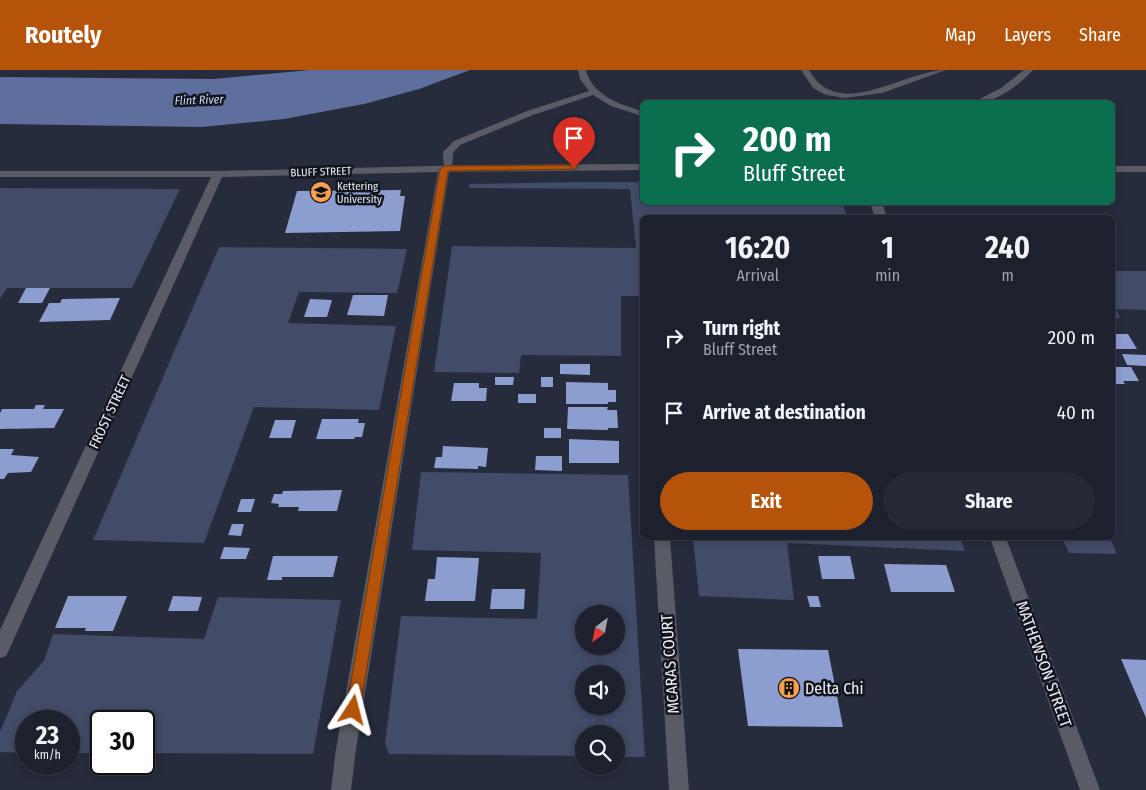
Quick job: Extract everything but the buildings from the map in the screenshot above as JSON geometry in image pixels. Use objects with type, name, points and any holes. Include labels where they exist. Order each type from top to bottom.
[{"type":"street","name":"BLUFF STREET","points":[[0,174],[218,174],[640,167]]},
{"type":"street","points":[[341,790],[351,720],[446,169]]},
{"type":"street","points":[[1115,169],[1146,169]]},
{"type":"street","name":"FROST STREET","points":[[0,650],[218,174]]},
{"type":"street","name":"MCARAS COURT","points":[[662,540],[679,790]]},
{"type":"street","name":"MATHEWSON STREET","points":[[999,540],[1090,790]]},
{"type":"lane","points":[[582,70],[584,79],[595,92],[617,105],[640,113]]},
{"type":"lane","points":[[804,70],[811,81],[820,88],[836,94],[851,96],[874,93],[942,70]]},
{"type":"lane","points":[[982,100],[1004,90],[1029,70]]},
{"type":"lane","points":[[446,169],[448,152],[457,143],[530,113],[595,92]]},
{"type":"shaded area","points":[[640,182],[640,205],[843,205],[846,215],[640,215],[640,296],[621,296],[621,356],[521,355],[519,373],[434,372],[452,246],[636,248],[630,189],[469,188],[469,184]]},
{"type":"shaded area","points":[[0,188],[180,189],[132,288],[7,288],[0,299]]},
{"type":"shaded area","points":[[219,247],[407,249],[397,293],[299,292],[288,323],[396,326],[379,410],[254,407],[204,543],[93,540]]},
{"type":"shaded area","points":[[1115,271],[1146,271],[1146,310],[1116,309],[1120,318],[1115,318]]},
{"type":"shaded area","points":[[421,472],[628,475],[645,757],[625,757],[625,725],[575,725],[575,756],[389,754],[385,743],[401,616],[537,619],[541,553],[412,550]]},
{"type":"shaded area","points":[[693,540],[961,540],[965,551],[787,543],[794,600],[699,596]]},
{"type":"shaded area","points":[[1063,540],[1111,540],[1117,554],[1069,553]]},
{"type":"shaded area","points":[[218,597],[341,600],[313,754],[155,753],[155,710],[90,710],[90,753],[80,753],[80,710],[15,710],[15,753],[0,752],[0,732],[17,691],[44,661],[53,634],[204,639]]},
{"type":"water","name":"Flint River","points":[[310,70],[470,70],[419,89],[364,104],[284,119],[201,127],[0,124],[0,77],[214,79]]},
{"type":"place","name":"Kettering University","points":[[321,192]]},
{"type":"place","name":"Delta Chi","points":[[789,688]]},
{"type":"route","points":[[353,710],[444,169],[574,168]]}]
